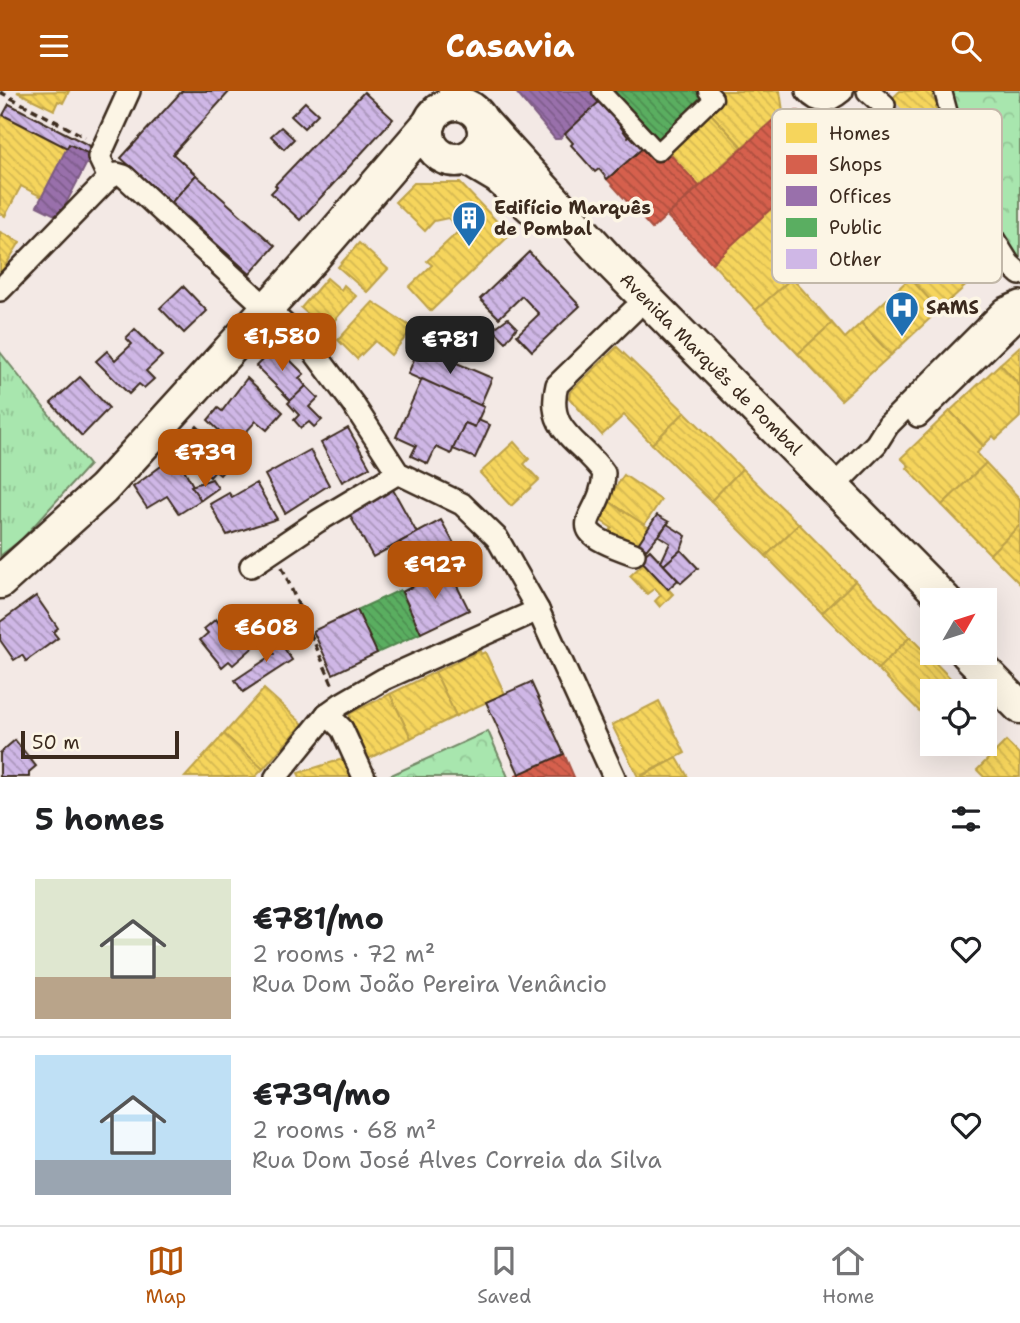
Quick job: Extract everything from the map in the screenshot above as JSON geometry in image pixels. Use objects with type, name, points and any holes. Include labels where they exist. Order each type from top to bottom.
[{"type":"main road","points":[[385,177],[455,158],[480,148],[484,139],[480,109],[441,102]]},
{"type":"main road","points":[[441,102],[428,130],[432,146],[455,158]]},
{"type":"main road","points":[[0,582],[103,489],[385,177],[441,102]]},
{"type":"main road","name":"Avenida Marquês de Pombal","points":[[480,109],[613,265],[933,588]]},
{"type":"main road","name":"Avenida Marquês de Pombal","points":[[455,158],[520,195],[920,604]]},
{"type":"main road","points":[[998,654],[1020,675]]},
{"type":"main road","points":[[979,665],[1020,707]]},
{"type":"street","points":[[109,178],[101,165],[102,146],[129,91]]},
{"type":"street","points":[[601,91],[657,152],[714,98],[707,91]]},
{"type":"street","points":[[807,91],[817,100],[824,101],[842,91]]},
{"type":"street","points":[[868,91],[884,105]]},
{"type":"street","points":[[943,91],[948,109]]},
{"type":"street","points":[[0,290],[109,178],[117,174],[124,176],[314,352],[335,378],[398,473],[446,494],[481,522],[513,563],[538,610],[614,777]]},
{"type":"street","points":[[1002,253],[1020,274]]},
{"type":"street","points":[[833,487],[876,444],[888,425],[1004,309],[1020,302]]},
{"type":"street","points":[[876,444],[898,435],[1015,321],[1020,309]]},
{"type":"street","points":[[633,311],[557,385],[553,401],[555,417],[561,427],[604,473],[603,484],[587,518],[587,527],[591,534],[634,554]]},
{"type":"street","points":[[251,566],[398,473]]},
{"type":"street","points":[[276,777],[334,709],[384,679],[538,610]]},
{"type":"street","points":[[334,709],[364,777]]},
{"type":"path","points":[[0,92],[102,146]]},
{"type":"path","points":[[274,549],[334,709]]},
{"type":"green space","points":[[950,91],[1020,91],[1020,261],[1002,237],[1002,109],[955,109]]},
{"type":"green space","points":[[0,352],[89,465],[22,539],[0,556]]},
{"type":"green space","points":[[488,731],[508,777],[387,777]]},
{"type":"building: Homes","points":[[69,91],[63,103],[58,101],[54,110],[17,92]]},
{"type":"building: Homes","points":[[716,91],[780,91],[783,109],[772,109],[772,121],[742,147],[710,113],[724,100]]},
{"type":"building: Homes","points":[[900,91],[934,91],[932,98],[938,105],[936,109],[883,107]]},
{"type":"building: Homes","points":[[710,113],[742,147],[699,186],[668,152]]},
{"type":"building: Homes","points":[[3,115],[67,148],[42,197],[21,186],[5,216],[0,213],[0,120]]},
{"type":"building: Homes","name":"Edifício Marquês de Pombal","points":[[414,183],[460,183],[510,235],[431,311],[409,287],[432,265],[427,261],[460,230],[448,218],[434,221],[425,231],[395,202]]},
{"type":"building: Homes","points":[[772,207],[772,283],[786,283],[756,310],[712,263]]},
{"type":"building: Homes","points":[[0,232],[20,242],[0,274]]},
{"type":"building: Homes","points":[[359,243],[388,269],[367,292],[338,267]]},
{"type":"building: Homes","points":[[327,278],[341,290],[344,285],[356,296],[326,330],[301,308]]},
{"type":"building: Homes","points":[[786,283],[796,283],[832,323],[798,354],[756,310]]},
{"type":"building: Homes","points":[[905,283],[915,283],[939,310],[891,355],[861,323]]},
{"type":"building: Homes","points":[[915,283],[969,283],[939,310]]},
{"type":"building: Homes","points":[[373,302],[413,328],[391,355],[375,341],[357,359],[338,340]]},
{"type":"building: Homes","points":[[832,323],[845,338],[861,323],[891,355],[841,400],[798,354]]},
{"type":"building: Homes","points":[[1020,346],[1020,386],[1000,364]]},
{"type":"building: Homes","points":[[617,347],[685,412],[652,444],[624,415],[602,435],[569,398],[570,392]]},
{"type":"building: Homes","points":[[1000,364],[1020,386],[1020,417],[996,439],[993,436],[983,446],[950,411]]},
{"type":"building: Homes","points":[[950,411],[983,446],[977,453],[986,463],[942,505],[901,458]]},
{"type":"building: Homes","points":[[685,412],[742,469],[711,501],[652,444]]},
{"type":"building: Homes","points":[[514,442],[529,459],[524,464],[539,480],[511,506],[480,473]]},
{"type":"building: Homes","points":[[986,463],[1020,499],[1020,525],[990,554],[942,505]]},
{"type":"building: Homes","points":[[742,469],[799,524],[766,556],[711,501]]},
{"type":"building: Homes","points":[[624,475],[661,500],[644,525],[607,500]]},
{"type":"building: Homes","points":[[607,500],[649,528],[637,546],[628,539],[626,543],[609,532],[612,528],[595,517]]},
{"type":"building: Homes","points":[[799,524],[855,581],[822,613],[766,556]]},
{"type":"building: Homes","points":[[1020,525],[1020,584],[990,554]]},
{"type":"building: Homes","points":[[644,563],[673,594],[660,607],[655,601],[661,595],[655,588],[647,594],[630,576]]},
{"type":"building: Homes","points":[[855,581],[910,637],[878,669],[822,613]]},
{"type":"building: Homes","points":[[910,637],[920,647],[920,665],[937,665],[951,679],[920,679],[920,712],[878,669]]},
{"type":"building: Homes","points":[[480,651],[481,654],[485,652],[505,694],[456,716],[435,672]]},
{"type":"building: Homes","points":[[435,672],[456,716],[411,738],[390,694]]},
{"type":"building: Homes","points":[[264,689],[303,724],[263,769],[224,734]]},
{"type":"building: Homes","points":[[390,694],[411,738],[366,760],[347,719],[349,714]]},
{"type":"building: Homes","points":[[659,701],[685,753],[638,777],[612,725]]},
{"type":"building: Homes","points":[[224,734],[263,769],[255,777],[185,777]]},
{"type":"building: Homes","points":[[1006,741],[1020,755],[1020,777],[984,777],[977,770],[991,756],[997,756],[997,750]]},
{"type":"building: Homes","points":[[346,758],[356,777],[300,777],[298,773]]},
{"type":"building: Homes","points":[[677,758],[688,777],[640,777]]},
{"type":"building: Shops","points":[[772,121],[772,208],[712,263],[667,216]]},
{"type":"building: Shops","points":[[644,147],[657,162],[668,152],[699,186],[652,229],[607,179]]},
{"type":"building: Shops","points":[[564,754],[574,777],[516,777],[516,775]]},
{"type":"building: Offices","points":[[515,91],[588,91],[601,100],[559,139],[555,139]]},
{"type":"building: Offices","points":[[69,144],[91,155],[59,217],[37,206]]},
{"type":"building: Public","points":[[609,91],[697,91],[703,97],[657,142]]},
{"type":"building: Public","points":[[400,590],[421,633],[377,653],[357,610]]},
{"type":"building: Other","points":[[182,91],[230,91],[173,154],[196,175],[171,203],[121,158]]},
{"type":"building: Other","points":[[364,92],[393,119],[300,220],[271,193],[277,187],[275,185]]},
{"type":"building: Other","points":[[601,100],[628,137],[632,133],[644,147],[607,179],[599,169],[595,172],[571,145],[573,143],[565,134]]},
{"type":"building: Other","points":[[305,102],[318,114],[304,128],[291,116]]},
{"type":"building: Other","points":[[9,104],[94,148],[91,155],[69,144],[67,148],[3,115]]},
{"type":"building: Other","points":[[281,127],[294,139],[284,149],[271,136]]},
{"type":"building: Other","points":[[196,175],[275,246],[250,274],[171,203]]},
{"type":"building: Other","points":[[529,252],[580,306],[532,351],[517,335],[539,314],[522,296],[499,318],[480,299]]},
{"type":"building: Other","points":[[183,286],[207,311],[184,333],[160,308]]},
{"type":"building: Other","points":[[508,318],[517,327],[506,342],[493,329]]},
{"type":"building: Other","points":[[135,329],[162,356],[146,371],[154,379],[144,388],[139,384],[129,394],[96,361],[107,351],[115,360],[132,344],[126,338]]},
{"type":"building: Other","points":[[276,346],[304,374],[299,378],[306,386],[291,401],[256,366]]},
{"type":"building: Other","points":[[419,347],[492,378],[480,406],[408,374]]},
{"type":"building: Other","points":[[80,377],[109,408],[82,436],[51,403]]},
{"type":"building: Other","points":[[247,378],[283,412],[267,430],[256,421],[234,445],[208,420],[218,408],[222,411]]},
{"type":"building: Other","points":[[422,379],[484,407],[475,427],[465,423],[451,454],[436,447],[428,464],[411,456],[416,446],[396,437]]},
{"type":"building: Other","points":[[306,386],[318,398],[309,407],[322,420],[314,427],[309,422],[301,428],[294,420],[299,415],[288,403]]},
{"type":"building: Other","points":[[478,420],[490,425],[475,458],[453,449],[465,423],[475,427]]},
{"type":"building: Other","points":[[197,426],[229,456],[225,460],[229,465],[220,475],[215,471],[210,477],[181,451],[191,441],[187,437]]},
{"type":"building: Other","points":[[348,428],[370,467],[342,482],[321,443]]},
{"type":"building: Other","points":[[310,450],[329,485],[285,513],[265,475]]},
{"type":"building: Other","points":[[176,455],[201,500],[179,514],[167,496],[147,508],[133,487]]},
{"type":"building: Other","points":[[212,479],[218,488],[201,500],[191,486]]},
{"type":"building: Other","points":[[256,483],[277,519],[227,535],[210,504],[229,493],[232,497]]},
{"type":"building: Other","points":[[392,488],[417,533],[373,557],[348,512]]},
{"type":"building: Other","points":[[657,515],[669,522],[647,549],[638,544]]},
{"type":"building: Other","points":[[441,520],[463,560],[421,582],[400,542]]},
{"type":"building: Other","points":[[667,524],[686,536],[681,550],[664,565],[661,562],[670,543],[659,536]]},
{"type":"building: Other","points":[[650,550],[678,580],[668,589],[640,559]]},
{"type":"building: Other","points":[[681,550],[698,568],[681,583],[664,565]]},
{"type":"building: Other","points":[[448,568],[469,610],[421,633],[402,592]]},
{"type":"building: Other","points":[[36,596],[58,628],[53,632],[58,638],[26,661],[22,655],[14,660],[0,640],[0,622]]},
{"type":"building: Other","points":[[357,610],[377,653],[333,674],[313,631]]},
{"type":"building: Other","points":[[231,613],[257,644],[233,665],[229,661],[222,667],[200,640],[208,633],[204,629],[216,619],[219,623]]},
{"type":"building: Other","points":[[272,630],[292,660],[243,692],[235,680],[274,654],[262,636]]},
{"type":"building: Other","points":[[531,682],[564,754],[519,774],[486,702]]},
{"type":"building: Other","points":[[15,740],[36,766],[29,772],[29,777],[0,777],[0,753]]},
{"type":"tunnel","points":[[884,105],[888,109]]},
{"type":"place","name":"Edifício Marquês de Pombal","points":[[469,248]]},
{"type":"place","name":"SAMS","points":[[902,338]]}]
